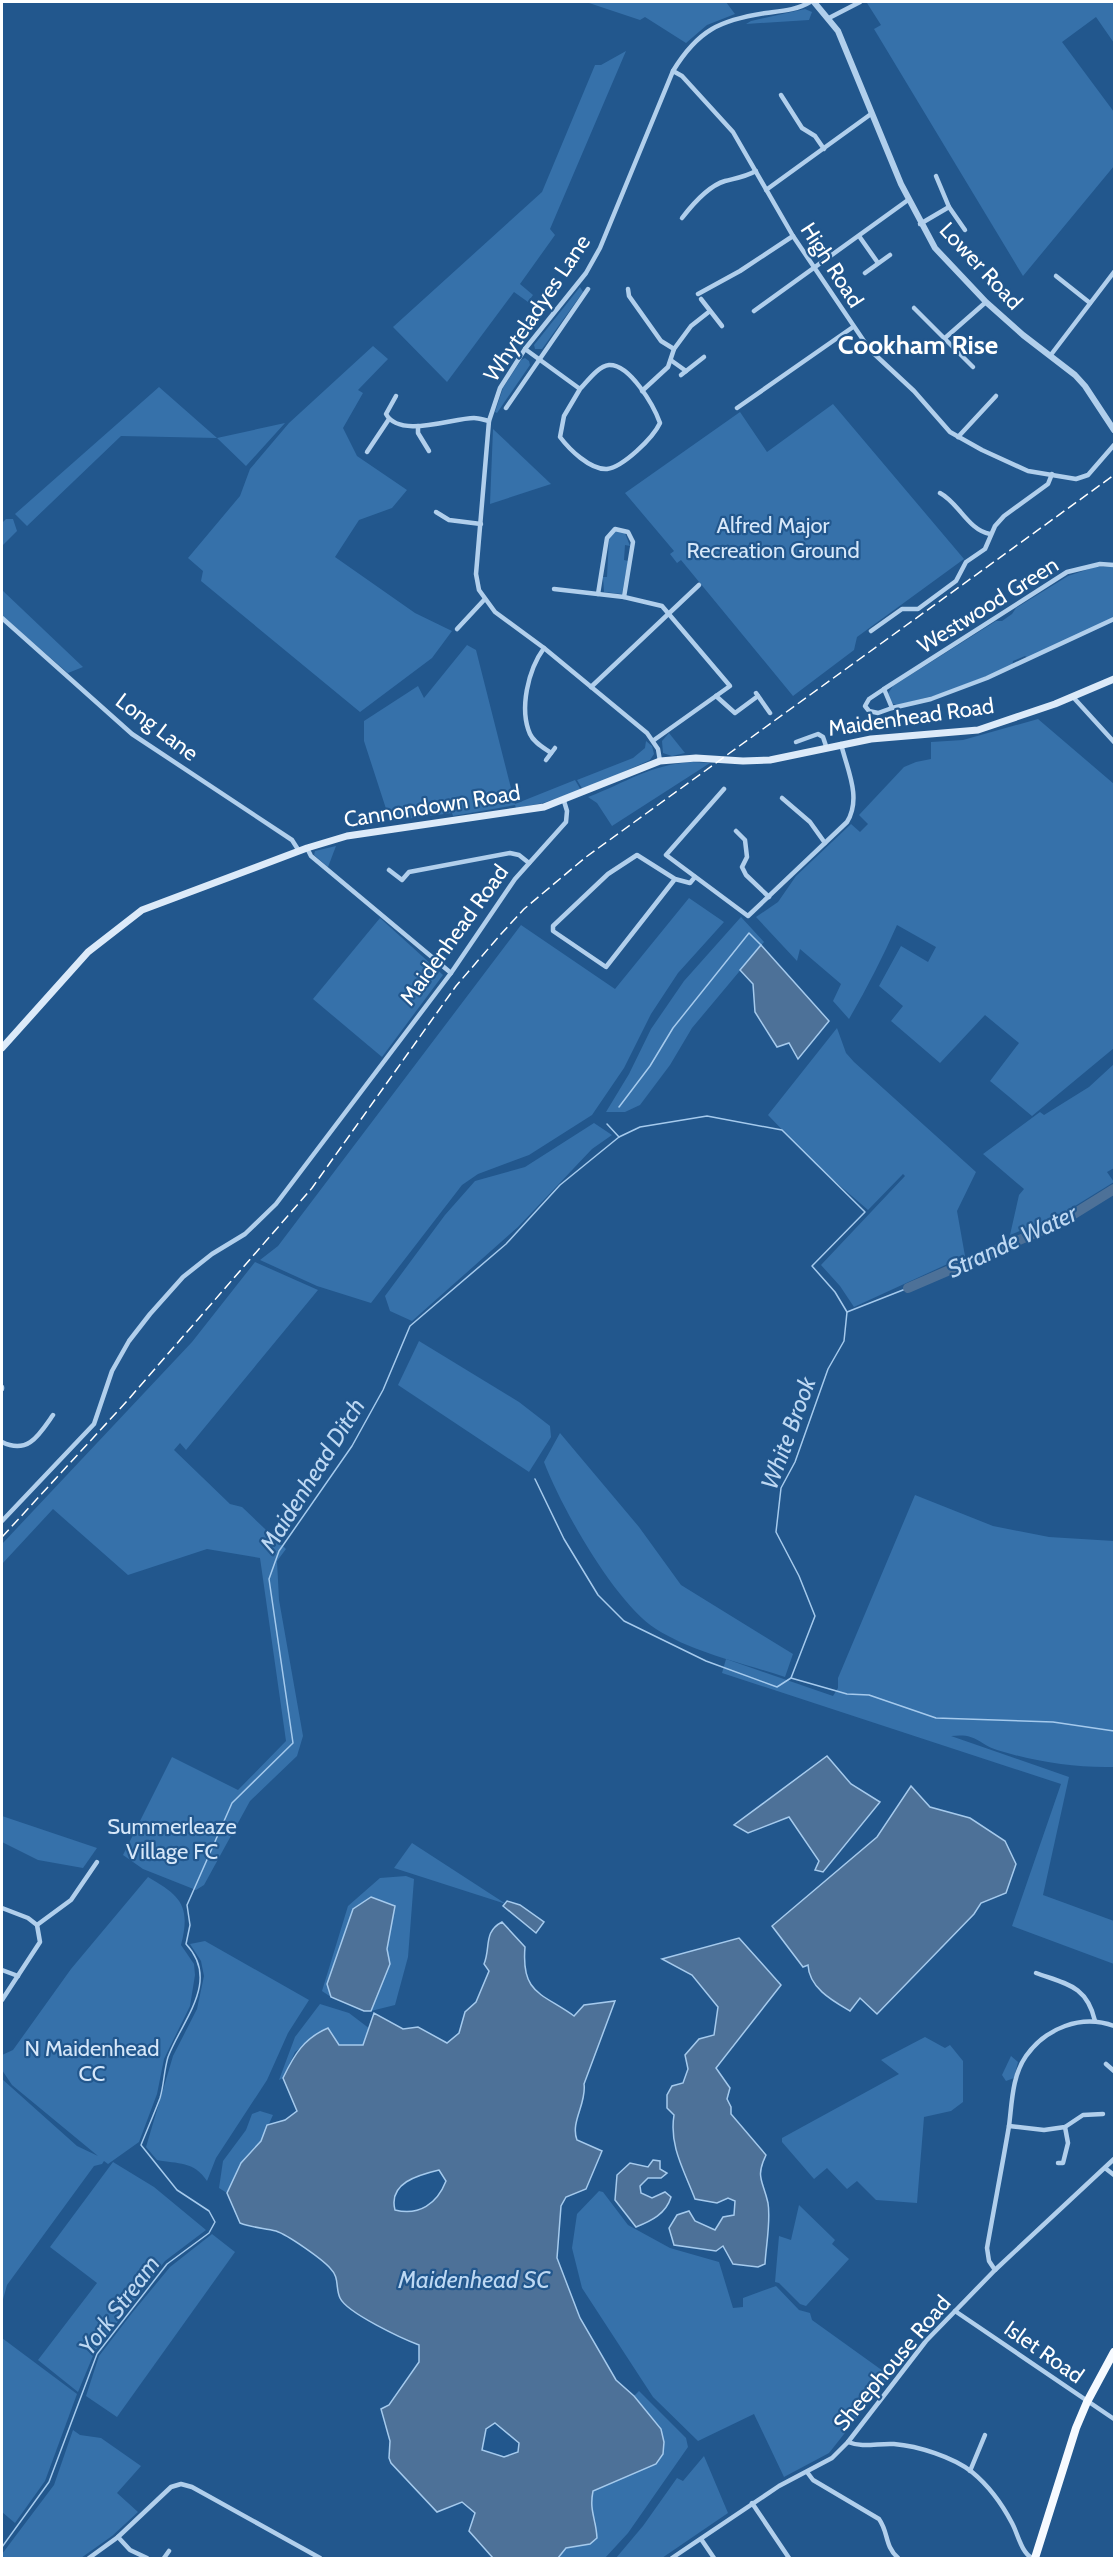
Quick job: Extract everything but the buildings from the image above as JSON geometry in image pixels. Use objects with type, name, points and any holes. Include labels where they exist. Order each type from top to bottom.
[{"type":"main road","name":"Maidenhead Road","points":[[564,801],[660,762],[696,758],[770,760],[826,746],[978,730],[1114,679]]},
{"type":"main road","name":"Cannondown Road","points":[[2,1048],[88,952],[142,910],[347,836],[514,813],[564,801]]},
{"type":"main road","points":[[1033,2559],[1087,2402],[1114,2352]]},
{"type":"street","name":"Lower Road","points":[[812,2],[829,18],[838,31],[908,200],[935,248],[986,302],[1085,386],[1114,430]]},
{"type":"street","name":"Whyteladyes Lane","points":[[484,600],[476,574],[489,421],[500,388],[525,349],[586,273],[600,248],[673,71],[700,35],[718,25],[739,18],[787,10],[812,2]]},
{"type":"street","points":[[829,18],[860,2]]},
{"type":"street","name":"High Road","points":[[673,71],[682,76],[733,132],[793,236],[870,350],[958,437],[1028,471],[1081,479],[1114,445]]},
{"type":"street","points":[[781,95],[802,128],[815,136],[824,149]]},
{"type":"street","points":[[766,190],[871,114]]},
{"type":"street","points":[[682,218],[694,202],[723,181],[742,179],[756,171]]},
{"type":"street","points":[[936,177],[949,207],[965,230]]},
{"type":"street","points":[[754,311],[908,200]]},
{"type":"street","points":[[920,224],[949,207]]},
{"type":"street","points":[[698,294],[740,271],[793,236]]},
{"type":"street","points":[[860,236],[879,263]]},
{"type":"street","points":[[865,273],[890,255]]},
{"type":"street","points":[[1050,356],[1114,272]]},
{"type":"street","points":[[1056,276],[1090,303]]},
{"type":"street","points":[[506,408],[588,289]]},
{"type":"street","points":[[628,289],[629,296],[661,341],[674,349]]},
{"type":"street","points":[[701,299],[722,326]]},
{"type":"street","points":[[945,338],[986,302]]},
{"type":"street","points":[[917,309],[969,366]]},
{"type":"street","points":[[642,391],[672,361],[674,349],[691,326],[710,311]]},
{"type":"street","points":[[737,408],[853,327]]},
{"type":"street","points":[[525,349],[580,389]]},
{"type":"street","points":[[681,375],[704,357]]},
{"type":"street","points":[[672,361],[686,370]]},
{"type":"street","points":[[607,365],[617,367],[642,391],[654,407],[660,423],[648,442],[613,467],[605,469],[568,449],[560,437],[564,416],[580,389],[607,365]]},
{"type":"street","points":[[396,396],[386,414],[397,424],[418,426],[474,418],[489,421]]},
{"type":"street","points":[[958,437],[996,396]]},
{"type":"street","points":[[367,452],[389,419]]},
{"type":"street","points":[[418,426],[418,433],[429,451]]},
{"type":"street","points":[[876,630],[902,609],[918,609],[956,581],[966,562],[985,549],[990,534],[1004,516],[1048,484],[1052,474]]},
{"type":"street","points":[[940,493],[947,497],[977,528],[990,534]]},
{"type":"street","points":[[436,512],[449,520],[481,524]]},
{"type":"street","points":[[598,594],[607,538],[615,530],[621,529],[628,532],[633,542],[624,597]]},
{"type":"street","name":"Westwood Green","points":[[1114,565],[1100,564],[1067,572],[884,689],[869,699],[865,706],[869,711],[878,713],[931,699],[987,678],[1114,619]]},
{"type":"street","points":[[591,687],[699,585]]},
{"type":"street","points":[[554,589],[654,603],[668,613],[730,686],[654,740]]},
{"type":"street","points":[[458,629],[484,600],[495,612],[544,648],[654,740],[660,762]]},
{"type":"street","name":"Long Lane","points":[[2,618],[132,734],[292,840],[451,973]]},
{"type":"street","points":[[544,648],[534,664],[526,694],[530,733],[535,741],[551,753]]},
{"type":"street","points":[[884,689],[892,708]]},
{"type":"street","points":[[716,696],[735,713],[757,695],[770,713]]},
{"type":"street","points":[[1073,696],[1114,742]]},
{"type":"street","points":[[799,739],[818,734],[823,737],[826,746]]},
{"type":"street","points":[[724,789],[666,855],[748,916],[847,822],[856,801],[841,744]]},
{"type":"street","points":[[546,759],[555,748]]},
{"type":"street","points":[[782,798],[810,822],[825,843]]},
{"type":"street","points":[[789,805],[794,800]]},
{"type":"street","name":"Maidenhead Road","points":[[2,1521],[94,1424],[112,1371],[129,1341],[150,1314],[183,1277],[212,1254],[245,1234],[276,1204],[451,973],[528,863],[566,822],[564,801]]},
{"type":"street","points":[[736,831],[745,840],[747,858],[742,867],[746,875],[769,897]]},
{"type":"street","points":[[402,880],[409,872],[510,853],[519,855],[528,863]]},
{"type":"street","points":[[675,879],[606,967],[553,931],[553,926],[591,889],[632,856],[637,855],[675,879],[690,884],[695,878]]},
{"type":"street","points":[[389,870],[408,885]]},
{"type":"street","points":[[2,1442],[14,1447],[27,1446],[38,1437],[53,1415]]},
{"type":"street","points":[[37,1925],[71,1900],[96,1862]]},
{"type":"street","points":[[2,1908],[28,1918],[37,1925],[40,1942],[2,2000]]},
{"type":"street","points":[[2,1970],[18,1976]]},
{"type":"street","points":[[1036,1973],[1082,1992],[1091,2004],[1095,2021]]},
{"type":"street","points":[[995,2270],[989,2261],[987,2248],[1014,2086],[1025,2057],[1047,2033],[1068,2024],[1095,2021],[1114,2026]]},
{"type":"street","points":[[1106,2064],[1113,2068]]},
{"type":"street","points":[[1009,2126],[1044,2130],[1065,2127],[1083,2115],[1103,2114]]},
{"type":"street","points":[[1061,2165],[1068,2143],[1065,2127]]},
{"type":"street","name":"Sheephouse Road","points":[[672,2559],[752,2503],[832,2458],[848,2442],[913,2356],[955,2311],[995,2270],[1114,2159]]},
{"type":"street","points":[[1106,2168],[1114,2175]]},
{"type":"street","name":"Islet Road","points":[[955,2311],[1114,2419]]},
{"type":"street","points":[[970,2471],[985,2435]]},
{"type":"street","points":[[848,2442],[857,2445],[894,2444],[935,2453],[970,2471],[996,2497],[1013,2524],[1027,2555],[1033,2559]]},
{"type":"street","points":[[807,2472],[813,2480],[879,2519],[883,2525],[886,2544],[898,2559]]},
{"type":"street","points":[[92,2558],[176,2485],[192,2487],[320,2559]]},
{"type":"street","points":[[752,2503],[789,2559]]},
{"type":"street","points":[[118,2537],[130,2550],[147,2559]]},
{"type":"street","points":[[700,2539],[714,2559]]},
{"type":"street","points":[[164,2559],[169,2550]]},
{"type":"green space","points":[[586,2],[726,2],[735,14],[707,25],[686,43],[645,17],[640,20]]},
{"type":"green space","points":[[1114,2],[1114,43],[1096,17],[1062,42],[1114,112],[1114,166],[1023,276],[874,29],[881,25],[867,3]]},
{"type":"green space","points":[[805,9],[812,12],[809,20],[746,24],[751,21]]},
{"type":"green space","points":[[626,51],[550,229],[555,235],[520,284],[533,295],[528,302],[514,292],[447,382],[393,327],[542,192],[595,65],[601,65]]},
{"type":"green space","points":[[580,287],[583,292],[542,349],[535,349],[534,345]]},
{"type":"green space","points":[[373,346],[388,359],[358,390],[363,393],[343,428],[357,456],[407,490],[392,508],[359,520],[335,557],[415,613],[452,631],[432,658],[360,712],[201,581],[203,571],[188,558],[240,496],[250,469],[289,423]]},
{"type":"green space","points":[[525,358],[530,365],[497,413],[495,412],[503,388],[521,360]]},
{"type":"green space","points":[[159,387],[217,438],[121,436],[27,526],[15,514]]},
{"type":"green space","name":"Alfred Major Recreation Ground","points":[[833,404],[964,559],[857,637],[854,650],[793,696],[681,560],[677,563],[670,554],[674,551],[625,493],[740,412],[767,452]]},
{"type":"green space","points":[[285,423],[246,466],[217,438]]},
{"type":"green space","points":[[493,429],[551,484],[490,504]]},
{"type":"green space","points":[[6,519],[13,519],[17,531],[2,546],[2,523]]},
{"type":"green space","points":[[615,531],[625,533],[630,546],[625,545],[624,560],[628,561],[622,594],[604,592],[603,577],[607,577],[609,538]]},
{"type":"green space","points":[[1095,567],[1114,567],[1114,618],[1029,659],[1025,656],[1013,661],[1012,666],[941,694],[897,705],[891,703],[887,695],[893,686],[996,621],[1002,621],[1016,608],[1068,576]]},
{"type":"green space","points":[[2,590],[83,667],[68,673],[2,616]]},
{"type":"green space","points":[[467,645],[476,650],[515,804],[575,780],[581,790],[543,803],[516,808],[515,805],[453,816],[452,813],[390,821],[364,741],[364,721],[418,686],[424,698]]},
{"type":"green space","points":[[1038,719],[1114,784],[1114,1048],[1032,1116],[990,1081],[1019,1043],[985,1015],[940,1063],[891,1021],[903,1006],[879,986],[901,946],[928,962],[936,947],[897,925],[849,1019],[833,1001],[841,984],[800,949],[797,961],[756,917],[778,902],[796,876],[851,824],[860,832],[868,824],[859,815],[904,767],[931,759],[931,742],[963,740]]},
{"type":"green space","points":[[669,733],[685,753],[672,756],[663,753],[662,741]]},
{"type":"green space","points":[[646,741],[652,746],[654,754],[650,760],[583,790],[577,780],[633,758],[645,748]]},
{"type":"green space","points":[[692,762],[710,763],[612,826],[597,803],[588,797],[650,770]]},
{"type":"green space","points":[[336,846],[328,867],[314,855],[315,851]]},
{"type":"green space","points":[[689,898],[724,922],[678,973],[651,1014],[624,1068],[592,1115],[529,1155],[478,1174],[462,1185],[371,1303],[317,1286],[260,1260],[278,1246],[521,925],[615,989]]},
{"type":"green space","points":[[741,917],[764,942],[692,1028],[670,1065],[640,1105],[625,1112],[606,1112],[629,1074],[651,1029],[684,981]]},
{"type":"green space","points":[[380,918],[443,975],[382,1057],[313,999]]},
{"type":"green space","points":[[837,1028],[846,1053],[854,1062],[976,1172],[957,1211],[965,1256],[854,1307],[840,1286],[821,1265],[905,1176],[903,1174],[868,1210],[815,1164],[768,1115]]},
{"type":"green space","points":[[1114,1064],[1114,1168],[1107,1172],[1114,1182],[1062,1214],[1010,1235],[1019,1195],[1024,1189],[983,1154],[1040,1112],[1044,1115],[1089,1087]]},
{"type":"green space","points":[[594,1123],[612,1135],[592,1149],[518,1227],[412,1321],[390,1311],[385,1296],[445,1215],[475,1181],[525,1167]]},
{"type":"green space","name":"Summerleaze Village FC","points":[[255,1262],[318,1290],[186,1450],[180,1443],[174,1450],[230,1504],[242,1507],[286,1549],[277,1561],[279,1600],[303,1736],[297,1756],[250,1801],[204,1885],[196,1890],[143,1869],[123,1855],[172,1757],[238,1790],[286,1741],[260,1558],[207,1549],[128,1575],[53,1509],[2,1564],[2,1544],[192,1342]]},
{"type":"green space","points":[[419,1341],[519,1402],[550,1426],[551,1437],[529,1472],[398,1385]]},
{"type":"green space","points":[[560,1433],[639,1527],[681,1585],[793,1654],[785,1677],[686,1645],[656,1629],[640,1616],[607,1577],[591,1553],[552,1481],[544,1462]]},
{"type":"green space","points":[[915,1495],[993,1526],[1049,1537],[1114,1541],[1114,1767],[1041,1761],[997,1750],[972,1737],[951,1736],[1069,1777],[1043,1895],[1114,1921],[1114,1964],[1012,1926],[1061,1784],[722,1673],[726,1659],[833,1696],[838,1688],[838,1678]]},
{"type":"green space","points":[[2,1816],[97,1848],[83,1868],[38,1860],[2,1842]]},
{"type":"green space","points":[[412,1843],[506,1904],[394,1868]]},
{"type":"green space","points":[[406,1876],[414,1879],[408,1957],[395,2005],[371,2011],[390,1964],[387,1949],[395,1906],[327,1984],[331,1997],[322,1991],[348,1906],[380,1878]]},
{"type":"green space","name":"N Maidenhead CC","points":[[148,1877],[176,1897],[184,1911],[185,1921],[181,1945],[194,1964],[195,1975],[190,2006],[164,2059],[157,2094],[139,2142],[108,2164],[104,2161],[94,2166],[7,2285],[2,2303],[2,2079],[77,2146],[98,2156],[12,2085],[2,2070],[2,2055],[13,2050],[71,1969]]},
{"type":"green space","points":[[205,1941],[309,2000],[288,2033],[267,2080],[216,2158],[207,2181],[191,2167],[157,2160],[146,2147],[173,2056],[197,2009],[204,1976],[201,1961],[190,1944]]},
{"type":"green space","points":[[320,2004],[349,2013],[370,2029],[363,2045],[339,2045],[328,2029],[295,2052],[283,2078],[279,2080],[295,2037]]},
{"type":"green space","points":[[925,2037],[945,2048],[950,2045],[963,2061],[963,2102],[951,2111],[924,2117],[917,2203],[876,2200],[857,2181],[847,2189],[827,2168],[814,2179],[782,2142],[782,2138],[899,2074],[881,2060]]},
{"type":"green space","points":[[1011,2056],[1018,2062],[1014,2078],[1006,2081],[1002,2075]]},
{"type":"green space","points":[[260,2111],[273,2115],[261,2141],[241,2163],[227,2193],[219,2188],[223,2161],[246,2130],[252,2114]]},
{"type":"green space","points":[[113,2162],[154,2187],[206,2230],[165,2261],[95,2351],[78,2392],[38,2360],[97,2283],[50,2247]]},
{"type":"green space","points":[[599,2191],[603,2192],[628,2225],[670,2248],[719,2262],[733,2308],[743,2307],[743,2298],[776,2286],[799,2310],[810,2313],[812,2320],[890,2376],[829,2453],[784,2477],[754,2414],[698,2441],[653,2397],[582,2288],[572,2248],[577,2214]]},
{"type":"green space","points":[[799,2205],[835,2240],[832,2244],[849,2259],[806,2306],[800,2304],[779,2283],[775,2282],[779,2236],[791,2240]]},
{"type":"green space","points":[[212,2234],[235,2252],[117,2417],[86,2396],[99,2356],[170,2267]]},
{"type":"green space","points":[[2,2338],[77,2394],[45,2481],[15,2523],[2,2512]]},
{"type":"green space","points":[[639,2391],[686,2438],[688,2447],[628,2533],[605,2558],[558,2558],[566,2548],[590,2544],[596,2522],[590,2506],[593,2491],[656,2464],[661,2429],[634,2396]]},
{"type":"green space","points":[[73,2430],[80,2435],[101,2438],[141,2466],[117,2493],[138,2512],[112,2536],[81,2558],[2,2558],[2,2554],[54,2485]]},
{"type":"green space","points":[[704,2456],[728,2513],[662,2558],[616,2558],[643,2526],[677,2478],[683,2481]]},
{"type":"water","points":[[761,945],[829,1021],[798,1059],[789,1043],[777,1047],[755,1012],[753,984],[740,970]]},
{"type":"water","points":[[827,1756],[851,1784],[880,1802],[823,1872],[815,1870],[819,1861],[789,1817],[748,1833],[734,1825]]},
{"type":"water","points":[[911,1786],[930,1807],[970,1818],[1005,1841],[1016,1864],[1006,1893],[981,1903],[974,1914],[877,2014],[860,1998],[850,2011],[817,1987],[809,1973],[808,1965],[803,1967],[772,1926],[877,1837]]},
{"type":"water","points":[[371,1897],[395,1906],[387,1949],[390,1964],[371,2011],[364,2011],[331,1997],[327,1984],[353,1909]]},
{"type":"water","points":[[507,1901],[520,1905],[544,1922],[536,1933],[503,1906]]},
{"type":"water","name":"Maidenhead SC","points":[[502,1922],[525,1947],[526,1974],[536,1990],[574,2016],[584,2005],[615,2001],[584,2084],[575,2133],[577,2140],[602,2151],[586,2189],[566,2197],[561,2206],[557,2258],[580,2318],[616,2380],[634,2396],[661,2429],[664,2442],[663,2454],[656,2464],[593,2491],[592,2509],[597,2538],[590,2544],[566,2548],[558,2558],[493,2558],[469,2531],[475,2513],[462,2502],[437,2512],[391,2463],[390,2441],[381,2409],[389,2405],[419,2362],[419,2345],[376,2325],[353,2311],[340,2298],[336,2279],[326,2264],[288,2237],[276,2231],[240,2223],[227,2193],[241,2163],[261,2141],[267,2125],[285,2120],[297,2111],[283,2078],[291,2062],[306,2042],[328,2028],[339,2045],[363,2045],[374,2013],[403,2029],[418,2027],[447,2043],[459,2033],[465,2012],[476,2002],[489,1971],[484,1964],[490,1935]],"holes":[[[439,2170],[446,2181],[432,2202],[419,2210],[395,2210],[394,2201],[400,2187],[414,2178]],[[495,2423],[519,2443],[518,2452],[504,2457],[482,2450],[486,2429]]]},
{"type":"water","points":[[739,1938],[781,1985],[716,2068],[730,2088],[727,2099],[731,2107],[731,2114],[766,2155],[760,2174],[768,2203],[769,2225],[765,2264],[758,2267],[733,2264],[723,2246],[716,2251],[674,2245],[669,2228],[677,2215],[689,2211],[695,2221],[715,2230],[723,2217],[734,2215],[735,2201],[728,2198],[717,2203],[695,2199],[678,2158],[674,2137],[674,2115],[667,2108],[667,2095],[672,2086],[683,2083],[688,2069],[685,2055],[699,2039],[714,2035],[718,2007],[692,1975],[662,1959]]},
{"type":"water","points":[[653,2160],[660,2161],[660,2169],[667,2173],[661,2178],[648,2178],[640,2186],[641,2193],[652,2198],[665,2192],[671,2197],[662,2212],[636,2227],[615,2200],[617,2175],[630,2163],[648,2167]]},
{"type":"waterway","points":[[619,1107],[650,1066],[673,1028],[749,933],[761,945]]},
{"type":"waterway","name":"Maidenhead Ditch","points":[[2,2547],[49,2482],[97,2354],[167,2264],[209,2233],[215,2222],[209,2211],[177,2190],[141,2145],[160,2098],[168,2057],[189,2015],[199,1986],[200,1972],[196,1958],[186,1944],[190,1925],[187,1905],[232,1803],[293,1743],[269,1579],[279,1551],[352,1446],[383,1390],[410,1326],[506,1244],[560,1185],[619,1137],[640,1127],[707,1116],[782,1130],[865,1212],[812,1266],[835,1292],[847,1312],[844,1341],[828,1369],[795,1462],[781,1488],[776,1532],[799,1576],[815,1616],[791,1678],[847,1694],[869,1695],[936,1718],[1053,1722],[1114,1731]]},
{"type":"waterway","name":"Maidenhead Ditch","points":[[607,1124],[619,1137]]},
{"type":"waterway","name":"Strande Water","points":[[908,1288],[1061,1222],[1114,1189]]},
{"type":"waterway","points":[[847,1312],[908,1288]]},
{"type":"waterway","points":[[535,1479],[564,1539],[598,1595],[624,1621],[706,1661],[777,1687],[791,1678]]},
{"type":"railway","points":[[2,1537],[127,1401],[312,1188],[456,986],[524,909],[586,857],[1114,475]]},
{"type":"district","name":"Cookham Rise","points":[[918,345]]},
{"type":"water label","name":"White Brook","points":[[788,1433]]},
{"type":"water label","name":"York Stream","points":[[119,2305]]}]
